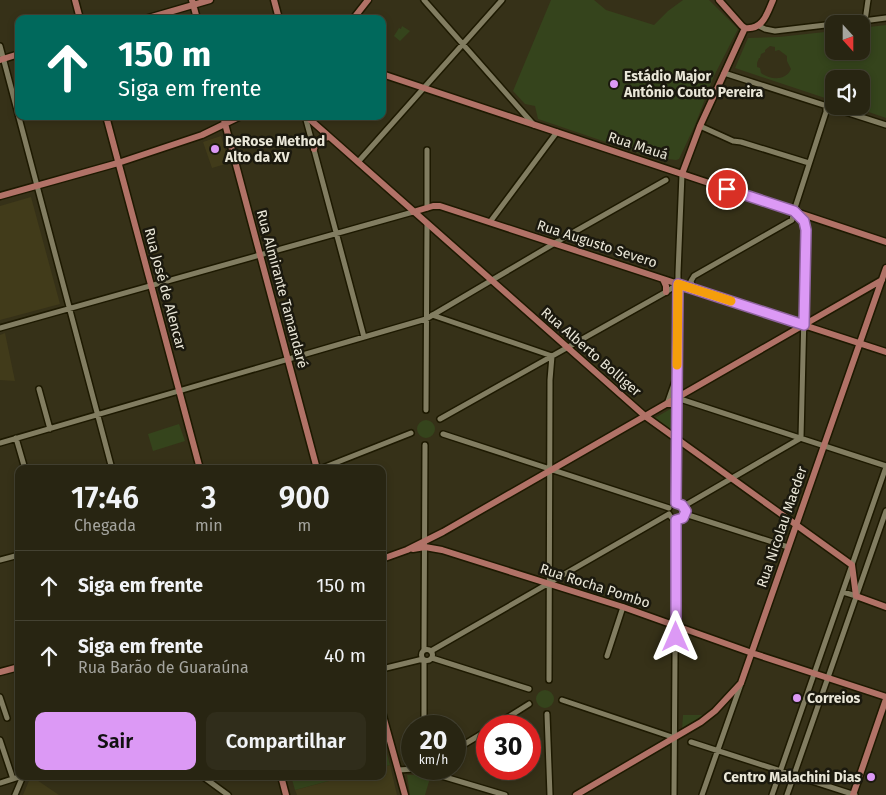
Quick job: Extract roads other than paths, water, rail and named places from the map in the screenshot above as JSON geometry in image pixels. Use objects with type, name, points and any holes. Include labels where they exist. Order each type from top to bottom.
[{"type":"main road","points":[[75,0],[79,15]]},
{"type":"main road","points":[[155,15],[192,2],[210,0]]},
{"type":"main road","points":[[274,0],[278,15]]},
{"type":"main road","points":[[356,15],[368,0]]},
{"type":"main road","points":[[719,0],[745,28],[759,26],[773,0]]},
{"type":"main road","points":[[192,2],[196,15]]},
{"type":"main road","points":[[682,174],[700,126],[745,28]]},
{"type":"main road","points":[[2,59],[15,55]]},
{"type":"main road","name":"Rua Mauá","points":[[386,75],[886,242]]},
{"type":"main road","name":"Rua José de Alencar","points":[[107,120],[199,465]]},
{"type":"main road","name":"Rua Almirante Tamandaré","points":[[224,120],[318,465]]},
{"type":"main road","points":[[0,196],[118,163],[202,135],[234,120]]},
{"type":"main road","name":"Rua Alberto Bolliger","points":[[310,120],[645,416],[852,565]]},
{"type":"main road","points":[[314,149],[318,141],[324,137],[329,137]]},
{"type":"main road","name":"Rua Augusto Severo","points":[[413,212],[440,206],[886,352]]},
{"type":"main road","name":"Rua Nicolau Maeder","points":[[741,683],[886,268]]},
{"type":"main road","points":[[663,279],[666,292]]},
{"type":"main road","points":[[425,544],[550,470],[882,280]]},
{"type":"main road","points":[[667,404],[672,404],[677,408],[677,440]]},
{"type":"main road","points":[[665,431],[672,432],[677,430]]},
{"type":"main road","points":[[442,550],[438,542],[443,532]]},
{"type":"main road","name":"Rua Rocha Pombo","points":[[386,558],[425,544],[623,607],[886,698]]},
{"type":"main road","points":[[852,565],[856,596],[886,606]]},
{"type":"main road","points":[[0,672],[15,667]]},
{"type":"main road","points":[[576,795],[696,725],[715,711],[741,683]]},
{"type":"main road","points":[[854,795],[886,698]]},
{"type":"main road","points":[[386,726],[405,795]]},
{"type":"main road","points":[[282,780],[286,795]]},
{"type":"street","points":[[424,0],[535,125]]},
{"type":"street","points":[[358,162],[502,0]]},
{"type":"street","points":[[866,15],[868,0]]},
{"type":"street","points":[[870,20],[886,18]]},
{"type":"street","points":[[759,26],[775,31],[825,25]]},
{"type":"street","points":[[0,46],[15,106]]},
{"type":"street","points":[[724,73],[825,106]]},
{"type":"street","points":[[693,288],[691,281],[694,276],[793,218],[825,115]]},
{"type":"street","points":[[854,115],[886,125]]},
{"type":"street","points":[[19,120],[111,465]]},
{"type":"street","points":[[306,120],[364,337]]},
{"type":"street","points":[[700,126],[733,141],[809,163]]},
{"type":"street","points":[[490,222],[557,132]]},
{"type":"street","points":[[427,150],[427,208]]},
{"type":"street","points":[[677,408],[678,284],[682,174]]},
{"type":"street","points":[[0,443],[426,319],[666,180]]},
{"type":"street","points":[[794,211],[804,221],[806,230],[801,438]]},
{"type":"street","points":[[0,328],[413,212]]},
{"type":"street","points":[[426,410],[427,224]]},
{"type":"street","points":[[440,419],[678,284]]},
{"type":"street","points":[[432,316],[552,356]]},
{"type":"street","points":[[549,680],[548,584],[550,380],[552,356]]},
{"type":"street","points":[[667,404],[674,387],[677,366]]},
{"type":"street","points":[[39,389],[50,429]]},
{"type":"street","points":[[677,398],[886,467],[843,592],[787,795]]},
{"type":"street","points":[[330,465],[411,434]]},
{"type":"street","points":[[443,434],[669,511],[672,518],[676,520]]},
{"type":"street","points":[[16,438],[24,465]]},
{"type":"street","points":[[684,506],[801,438]]},
{"type":"street","points":[[676,503],[677,440]]},
{"type":"street","points":[[424,715],[422,654],[424,650],[426,445]]},
{"type":"street","points":[[676,503],[684,506],[686,514]]},
{"type":"street","points":[[424,650],[431,651],[548,584],[669,511],[672,505],[676,503]]},
{"type":"street","points":[[772,795],[780,771],[856,596],[886,511]]},
{"type":"street","points":[[676,520],[683,518],[686,514]]},
{"type":"street","points":[[686,514],[788,547]]},
{"type":"street","points":[[674,795],[676,520]]},
{"type":"street","points":[[0,560],[15,555]]},
{"type":"street","points":[[843,592],[856,596]]},
{"type":"street","points":[[607,656],[623,607]]},
{"type":"street","points":[[431,651],[432,658]]},
{"type":"street","points":[[386,668],[423,659],[428,661],[432,658],[529,690]]},
{"type":"street","name":"Rua Nicolau Maeder","points":[[702,795],[741,683]]},
{"type":"street","points":[[0,697],[7,718]]},
{"type":"street","points":[[562,700],[675,738]]},
{"type":"street","points":[[512,715],[529,704]]},
{"type":"street","points":[[547,714],[550,795]]},
{"type":"street","points":[[0,740],[13,779],[0,783]]},
{"type":"street","points":[[691,742],[854,795]]},
{"type":"street","points":[[15,795],[21,780]]},
{"type":"street","points":[[207,780],[228,795]]},
{"type":"street","points":[[457,780],[505,795]]},
{"type":"place","name":"Estádio Major Antônio Couto Pereira","points":[[614,84]]},
{"type":"place","name":"DeRose Method Alto da XV","points":[[215,149]]},
{"type":"place","name":"Correios","points":[[797,698]]},
{"type":"place","name":"Centro Malachini Dias","points":[[871,777]]}]
